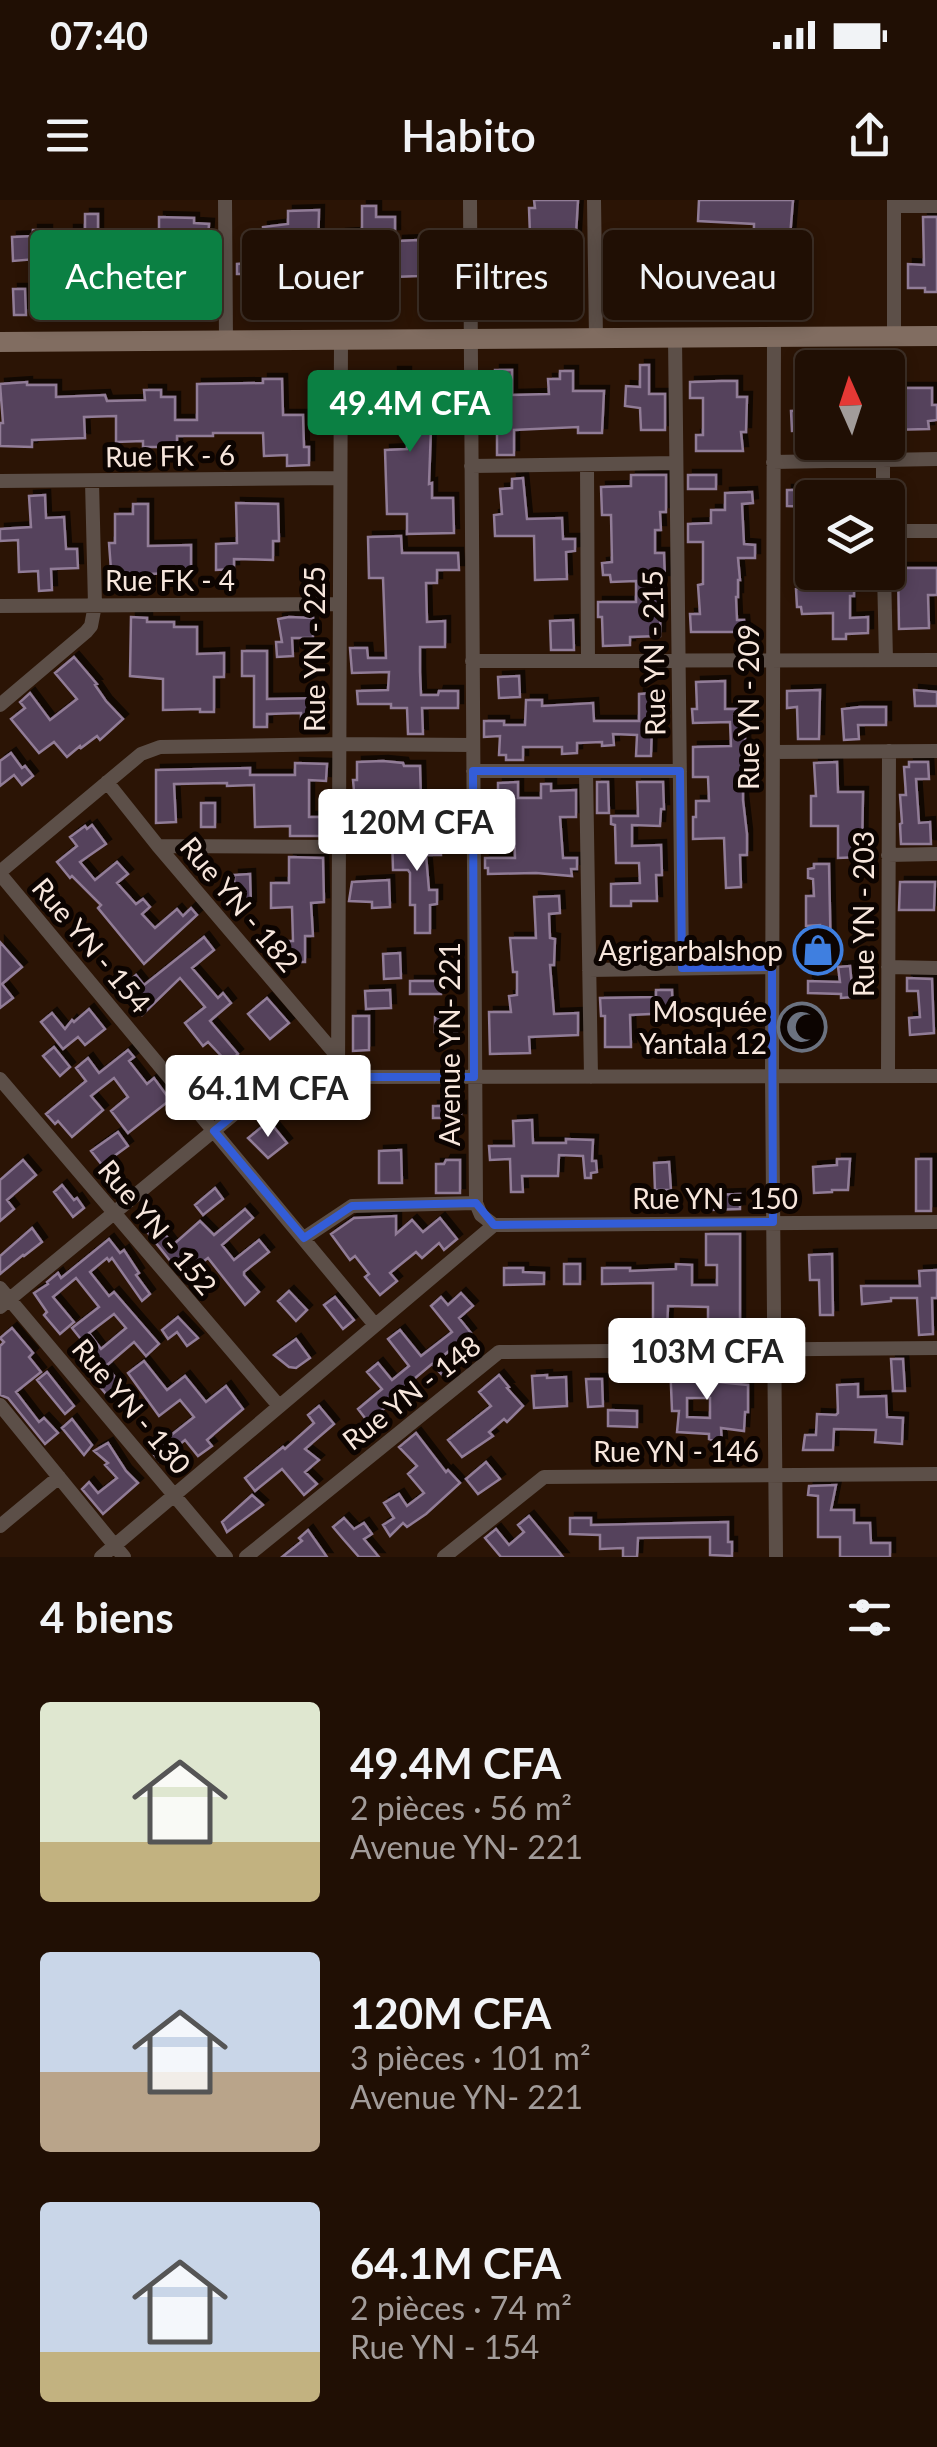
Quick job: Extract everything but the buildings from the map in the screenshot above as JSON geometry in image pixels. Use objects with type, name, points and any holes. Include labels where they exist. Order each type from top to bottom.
[{"type":"main road","points":[[0,342],[937,336]]},
{"type":"street","points":[[225,200],[226,342]]},
{"type":"street","name":"Avenue YN- 221","points":[[470,200],[476,1204]]},
{"type":"street","points":[[594,200],[596,338]]},
{"type":"street","points":[[894,336],[894,203],[937,206]]},
{"type":"street","name":"Rue YN - 209","points":[[774,336],[772,1076],[776,1557]]},
{"type":"street","name":"Rue YN - 215","points":[[675,337],[682,968]]},
{"type":"street","name":"Rue YN - 225","points":[[338,1078],[340,340]]},
{"type":"street","points":[[905,460],[937,459]]},
{"type":"street","points":[[773,462],[883,460],[883,480]]},
{"type":"street","points":[[472,466],[676,463]]},
{"type":"street","points":[[587,464],[588,661]]},
{"type":"street","name":"Rue FK - 6","points":[[0,482],[340,478]]},
{"type":"street","points":[[0,704],[92,626],[92,481]]},
{"type":"street","points":[[905,531],[937,531]]},
{"type":"street","points":[[884,590],[886,660]]},
{"type":"street","name":"Rue FK - 4","points":[[0,606],[340,604]]},
{"type":"street","points":[[472,661],[937,660]]},
{"type":"street","points":[[0,873],[142,754],[160,747],[473,745]]},
{"type":"street","points":[[772,752],[937,751]]},
{"type":"street","name":"Rue YN - 203","points":[[888,1076],[889,752]]},
{"type":"street","points":[[473,771],[680,771]]},
{"type":"street","points":[[586,771],[592,1077]]},
{"type":"street","name":"Rue YN - 182","points":[[107,782],[338,1057]]},
{"type":"street","points":[[158,846],[338,846]]},
{"type":"street","points":[[888,855],[937,854]]},
{"type":"street","name":"Rue YN - 154","points":[[0,873],[375,1325]]},
{"type":"street","points":[[589,970],[772,967]]},
{"type":"street","points":[[888,967],[937,968]]},
{"type":"street","points":[[3,1298],[114,1214],[246,1104],[279,1083],[300,1078],[937,1076]]},
{"type":"street","name":"Rue YN - 152","points":[[0,1078],[279,1406]]},
{"type":"street","points":[[100,1557],[119,1551],[174,1495],[494,1225],[481,1215],[476,1204],[352,1206],[304,1238]]},
{"type":"street","name":"Rue YN - 150","points":[[494,1225],[937,1222]]},
{"type":"street","name":"Rue YN - 130","points":[[3,1298],[226,1557]]},
{"type":"street","name":"Rue YN - 148","points":[[246,1557],[499,1352],[937,1348]]},
{"type":"street","points":[[0,1405],[119,1551]]},
{"type":"street","name":"Rue YN - 146","points":[[444,1557],[544,1477],[937,1474]]},
{"type":"street","points":[[0,1526],[59,1477]]},
{"type":"highlighted area","points":[[473,771],[680,771],[682,968],[772,967],[773,1222],[494,1225],[476,1203],[352,1206],[304,1238],[214,1131],[262,1092],[300,1077],[474,1077]]},
{"type":"place","name":"Agrigarbalshop","points":[[818,950]]},
{"type":"place","name":"Mosquée Yantala 12","points":[[802,1027]]}]
